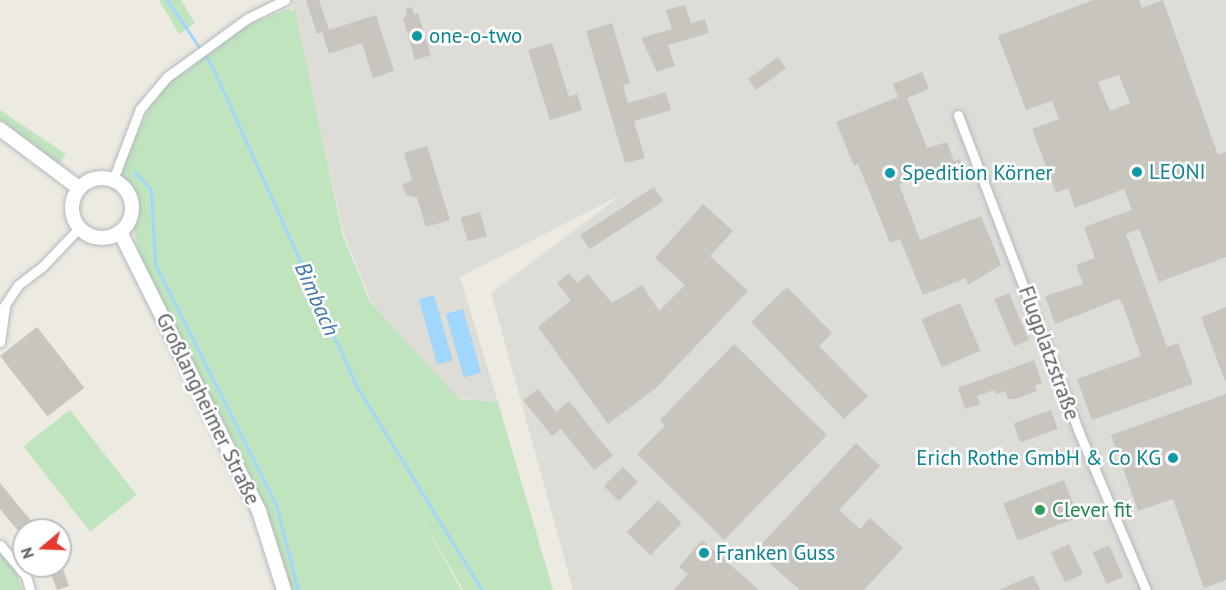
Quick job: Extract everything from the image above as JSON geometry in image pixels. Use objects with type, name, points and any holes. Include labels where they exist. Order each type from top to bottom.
[{"type":"main road","points":[[0,129],[80,189]]},
{"type":"main road","points":[[95,179],[113,180],[131,199],[130,218],[120,232],[103,237],[80,227],[73,212],[80,189],[95,179]]},
{"type":"main road","name":"Großlangheimer Straße","points":[[120,232],[259,511],[284,590]]},
{"type":"street","points":[[113,180],[140,109],[167,77],[248,18],[285,0]]},
{"type":"street","name":"Flugplatzstraße","points":[[958,115],[1078,430],[1146,590]]},
{"type":"street","points":[[0,342],[2,309],[18,285],[42,267],[80,227]]},
{"type":"street","points":[[0,545],[26,576],[30,590]]},
{"type":"shaded area","points":[[291,0],[1226,0],[1226,590],[573,590],[491,293],[621,195],[460,277],[498,402],[458,398],[385,321],[372,303],[344,235]]},
{"type":"green space","points":[[159,0],[181,0],[195,23],[179,34]]},
{"type":"green space","points":[[288,9],[295,11],[343,236],[370,302],[459,399],[498,402],[553,590],[463,590],[419,513],[461,590],[288,590],[141,267],[133,225],[136,198],[116,175],[158,91],[245,26]]},
{"type":"green space","points":[[0,110],[66,154],[55,170],[0,131]]},
{"type":"green space","points":[[70,410],[136,495],[90,531],[24,446]]},
{"type":"green space","points":[[0,553],[12,566],[12,578],[18,578],[22,590],[0,590]]},
{"type":"water","points":[[434,295],[453,360],[437,365],[419,299]]},
{"type":"water","points":[[463,309],[481,372],[464,377],[446,314]]},
{"type":"building","points":[[306,0],[319,0],[329,30],[376,15],[394,71],[373,78],[362,43],[329,54],[322,32],[317,34]]},
{"type":"building","points":[[1093,0],[1139,0],[1142,8],[1163,0],[1218,155],[1226,152],[1226,257],[1159,282],[1139,229],[1126,234],[1167,347],[1178,343],[1193,384],[1092,420],[1077,379],[1141,356],[1123,305],[1119,299],[1055,324],[1045,296],[1083,284],[1076,265],[1095,258],[1084,227],[1132,210],[1124,189],[1075,208],[1068,188],[1056,193],[1032,129],[1059,119],[1052,101],[1026,110],[998,36]],"holes":[[[1119,75],[1130,103],[1110,111],[1098,82]]]},
{"type":"building","points":[[685,5],[691,23],[705,19],[709,33],[668,45],[675,66],[657,72],[641,38],[672,29],[666,10]]},
{"type":"building","name":"one-o-two","points":[[412,7],[414,15],[418,13],[431,55],[415,60],[403,18],[407,16],[405,9]]},
{"type":"building","points":[[612,23],[630,83],[623,85],[628,103],[666,92],[671,110],[634,121],[645,158],[625,163],[586,31]]},
{"type":"building","points":[[552,43],[569,97],[577,94],[582,110],[550,120],[528,50]]},
{"type":"building","points":[[778,57],[786,68],[756,90],[748,79]]},
{"type":"building","points":[[922,72],[929,89],[907,98],[927,148],[947,142],[954,161],[960,159],[965,176],[956,179],[951,165],[899,184],[920,240],[981,216],[1001,265],[968,285],[966,278],[923,295],[900,239],[890,243],[858,164],[854,166],[836,122],[898,97],[893,84]]},
{"type":"building","points":[[427,146],[450,220],[426,227],[417,198],[406,195],[402,185],[412,180],[404,153]]},
{"type":"building","points":[[654,187],[663,201],[589,249],[580,235]]},
{"type":"building","points":[[703,204],[733,231],[710,256],[748,291],[656,388],[608,424],[538,327],[571,300],[557,283],[569,273],[577,283],[588,274],[612,303],[642,285],[659,311],[685,285],[655,258]]},
{"type":"building","points":[[480,212],[487,236],[468,242],[461,218]]},
{"type":"building","points":[[787,287],[832,333],[819,346],[868,396],[844,419],[751,322]]},
{"type":"building","points":[[1009,293],[1029,340],[1014,346],[994,299]]},
{"type":"building","points":[[960,303],[980,351],[942,367],[921,319]]},
{"type":"building","points":[[1226,307],[1226,380],[1225,381],[1201,317]]},
{"type":"building","points":[[37,327],[84,388],[47,417],[0,356]]},
{"type":"building","points":[[734,344],[827,435],[724,540],[637,454],[665,426],[660,420]]},
{"type":"building","points":[[1034,360],[1042,383],[1035,386],[1037,391],[1015,399],[1008,399],[1005,391],[996,394],[994,390],[977,396],[980,404],[965,409],[958,388]]},
{"type":"building","points":[[538,389],[556,412],[569,401],[613,456],[594,470],[561,429],[552,436],[523,400]]},
{"type":"building","name":"Erich Rothe GmbH & Co KG","points":[[1226,394],[1226,580],[1204,588],[1173,499],[1138,511],[1111,435]]},
{"type":"building","points":[[1051,410],[1058,429],[1020,442],[1013,424]]},
{"type":"building","points":[[856,443],[880,466],[839,510],[860,529],[870,518],[903,548],[864,590],[800,590],[755,551]]},
{"type":"building","points":[[623,467],[638,482],[619,501],[604,486]]},
{"type":"building","name":"Clever fit","points":[[1064,480],[1078,517],[1018,541],[1003,503]]},
{"type":"building","points":[[0,483],[29,518],[12,518],[12,524],[0,509]]},
{"type":"building","points":[[658,500],[682,523],[650,555],[627,532]]},
{"type":"building","name":"Franken Guss","points":[[702,540],[759,590],[674,590],[688,574],[679,567]]},
{"type":"building","points":[[1069,544],[1083,574],[1065,582],[1051,552]]},
{"type":"building","points":[[1109,545],[1123,577],[1107,584],[1093,552]]},
{"type":"building","points":[[1033,575],[1040,590],[999,590]]},
{"type":"building","points":[[52,578],[66,578],[69,586],[57,590]]},
{"type":"waterway","name":"Bimbach","points":[[167,0],[212,66],[357,387],[482,590]]},
{"type":"waterway","points":[[135,172],[151,190],[155,264],[276,505],[298,590]]},
{"type":"place","name":"one-o-two","points":[[417,36]]},
{"type":"place","name":"LEONI","points":[[1137,172]]},
{"type":"place","name":"Spedition Körner","points":[[890,173]]},
{"type":"place","name":"Erich Rothe GmbH & Co KG","points":[[1173,458]]},
{"type":"place","name":"Clever fit","points":[[1040,510]]},
{"type":"place","name":"Franken Guss","points":[[704,553]]}]
